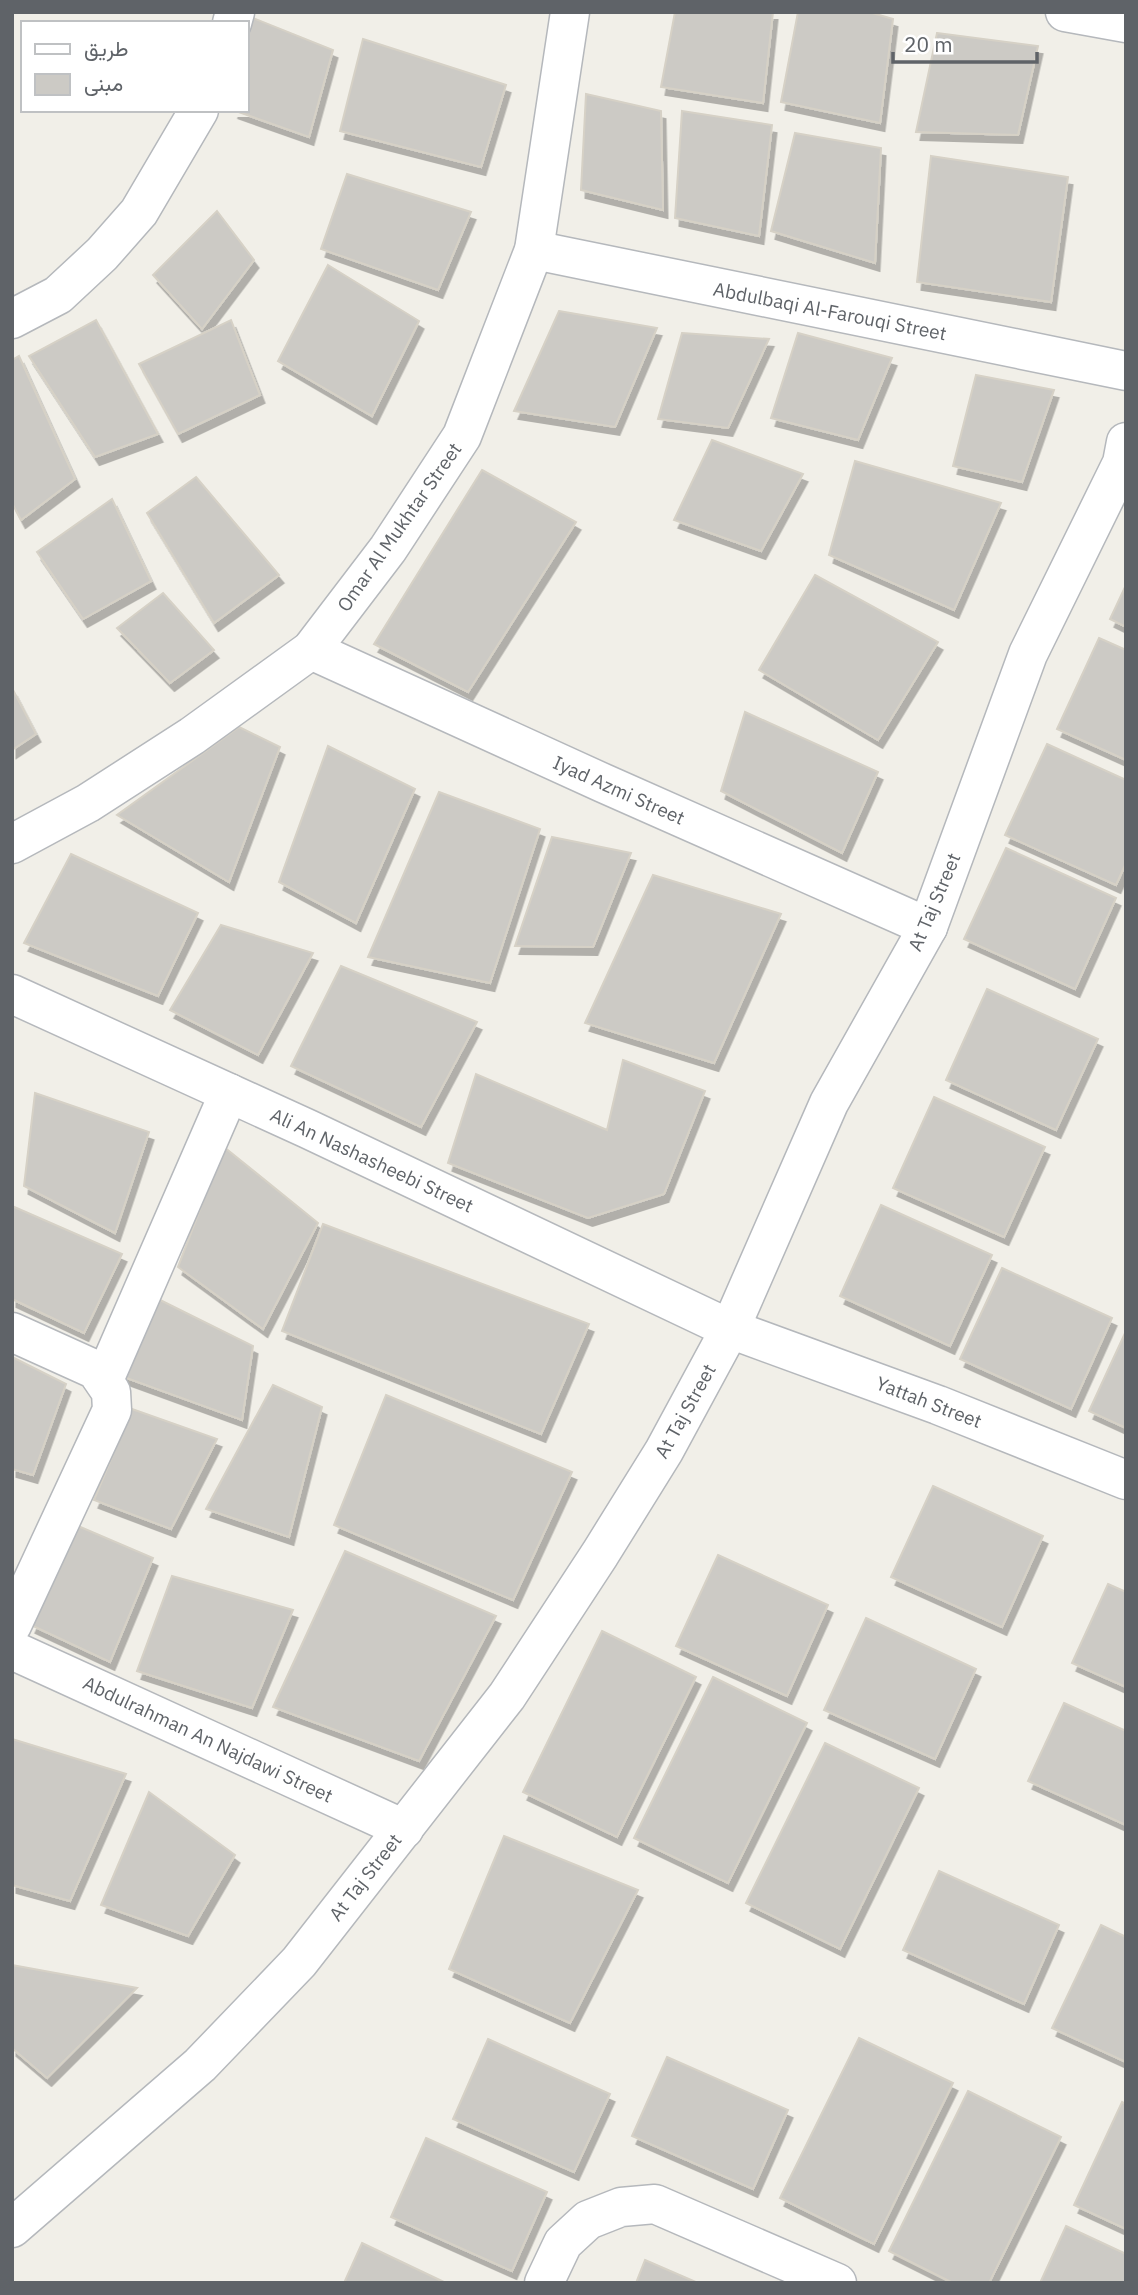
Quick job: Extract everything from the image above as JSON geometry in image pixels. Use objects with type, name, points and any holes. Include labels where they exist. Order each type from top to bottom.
[{"type":"street","name":"Omar Al Mukhtar Street","points":[[12,844],[88,803],[192,736],[311,650],[388,549],[462,436],[534,250],[570,12]]},
{"type":"street","points":[[1065,12],[1126,23]]},
{"type":"street","points":[[12,319],[58,295],[102,254],[139,212],[198,112]]},
{"type":"street","name":"Abdulbaqi Al-Farouqi Street","points":[[534,250],[1126,371]]},
{"type":"street","name":"At Taj Street","points":[[12,2228],[200,2065],[299,1962],[515,1685],[664,1451],[730,1329],[829,1103],[928,927],[1028,654],[1124,457]]},
{"type":"street","name":"Iyad Azmi Street","points":[[311,650],[928,927]]},
{"type":"street","name":"Ali An Nashasheebi Street","points":[[12,994],[730,1329]]},
{"type":"street","points":[[104,1380],[229,1093]]},
{"type":"street","name":"Yattah Street","points":[[730,1329],[938,1405],[1126,1480]]},
{"type":"street","points":[[12,1332],[96,1370],[111,1392],[112,1410],[12,1625]]},
{"type":"street","name":"Abdulrahman An Najdawi Street","points":[[12,1650],[404,1829]]},
{"type":"street","points":[[544,2283],[563,2243],[588,2220],[621,2207],[654,2204],[837,2283]]},
{"type":"building","points":[[675,12],[773,12],[763,103],[661,87]]},
{"type":"building","points":[[798,12],[869,12],[893,19],[880,123],[781,102]]},
{"type":"building","points":[[243,14],[333,50],[309,137],[239,112],[248,112],[246,21]]},
{"type":"building","points":[[937,33],[1038,46],[1018,135],[916,132]]},
{"type":"building","points":[[363,39],[506,85],[481,167],[340,131]]},
{"type":"building","points":[[586,94],[661,111],[663,210],[581,190]]},
{"type":"building","points":[[682,111],[772,125],[759,236],[675,218]]},
{"type":"building","points":[[795,133],[881,148],[875,263],[771,231]]},
{"type":"building","points":[[931,156],[1068,177],[1051,302],[917,282]]},
{"type":"building","points":[[347,174],[471,212],[438,290],[321,249]]},
{"type":"building","points":[[217,211],[254,260],[202,329],[153,275]]},
{"type":"building","points":[[328,265],[419,321],[372,416],[278,361]]},
{"type":"building","points":[[559,311],[657,328],[615,427],[514,411]]},
{"type":"building","points":[[96,320],[158,434],[95,457],[29,356]]},
{"type":"building","points":[[231,320],[260,395],[178,434],[139,364]]},
{"type":"building","points":[[682,333],[769,339],[728,428],[658,419]]},
{"type":"building","points":[[798,333],[892,358],[858,440],[771,418]]},
{"type":"building","points":[[19,356],[75,479],[21,520],[12,503],[12,360]]},
{"type":"building","points":[[976,375],[1054,390],[1022,482],[953,466]]},
{"type":"building","points":[[712,440],[803,474],[761,551],[674,520]]},
{"type":"building","points":[[855,461],[1001,503],[954,610],[829,555]]},
{"type":"building","points":[[482,470],[576,522],[468,692],[374,644]]},
{"type":"building","points":[[196,477],[279,575],[214,623],[147,513]]},
{"type":"building","points":[[112,499],[151,581],[83,619],[37,552]]},
{"type":"building","points":[[815,575],[938,642],[878,740],[759,670]]},
{"type":"building","points":[[1126,585],[1126,627],[1110,619]]},
{"type":"building","points":[[163,593],[214,650],[170,683],[117,628]]},
{"type":"building","points":[[1099,638],[1126,650],[1126,760],[1057,729]]},
{"type":"building","points":[[12,688],[36,734],[12,750]]},
{"type":"building","points":[[745,712],[878,772],[842,853],[721,791]]},
{"type":"building","points":[[239,727],[280,747],[229,882],[117,815]]},
{"type":"building","points":[[1047,744],[1126,780],[1126,863],[1116,885],[1005,835]]},
{"type":"building","points":[[328,746],[415,789],[356,923],[279,882]]},
{"type":"building","points":[[439,792],[540,829],[490,983],[368,957]]},
{"type":"building","points":[[552,837],[631,853],[593,947],[515,946]]},
{"type":"building","points":[[1006,848],[1116,898],[1075,989],[964,939]]},
{"type":"building","points":[[71,854],[198,913],[158,996],[24,943]]},
{"type":"building","points":[[653,875],[781,914],[714,1063],[585,1023]]},
{"type":"building","points":[[221,925],[313,953],[258,1055],[170,1010]]},
{"type":"building","points":[[341,966],[477,1022],[421,1127],[291,1066]]},
{"type":"building","points":[[987,989],[1098,1039],[1056,1130],[946,1080]]},
{"type":"building","points":[[623,1060],[705,1091],[664,1194],[588,1218],[448,1163],[476,1074],[607,1130]]},
{"type":"building","points":[[35,1093],[149,1132],[115,1233],[24,1186]]},
{"type":"building","points":[[934,1097],[1045,1147],[1004,1237],[893,1188]]},
{"type":"building","points":[[224,1147],[318,1223],[263,1329],[178,1267]]},
{"type":"building","points":[[881,1205],[992,1255],[950,1346],[840,1296]]},
{"type":"building","points":[[12,1206],[122,1254],[84,1333],[12,1299]]},
{"type":"building","points":[[323,1224],[589,1324],[541,1434],[282,1331]]},
{"type":"building","points":[[1002,1268],[1112,1318],[1071,1409],[960,1359]]},
{"type":"building","points":[[146,1293],[253,1346],[242,1420],[121,1376]]},
{"type":"building","points":[[1126,1331],[1126,1428],[1089,1411]]},
{"type":"building","points":[[12,1357],[66,1384],[33,1475],[12,1469]]},
{"type":"building","points":[[273,1385],[322,1407],[289,1537],[206,1509]]},
{"type":"building","points":[[386,1395],[572,1472],[513,1600],[334,1525]]},
{"type":"building","points":[[132,1409],[217,1439],[171,1529],[94,1500]]},
{"type":"building","points":[[933,1486],[1043,1536],[1002,1627],[891,1577]]},
{"type":"building","points":[[78,1526],[153,1558],[110,1662],[31,1625]]},
{"type":"building","points":[[345,1551],[496,1616],[419,1761],[273,1707]]},
{"type":"building","points":[[718,1555],[828,1605],[787,1696],[676,1646]]},
{"type":"building","points":[[172,1576],[293,1610],[252,1708],[137,1671]]},
{"type":"building","points":[[1108,1584],[1126,1592],[1126,1687],[1072,1663]]},
{"type":"building","points":[[866,1618],[976,1669],[935,1759],[824,1710]]},
{"type":"building","points":[[602,1631],[696,1677],[617,1837],[523,1792]]},
{"type":"building","points":[[713,1677],[807,1723],[728,1883],[634,1838]]},
{"type":"building","points":[[1064,1703],[1126,1731],[1126,1825],[1028,1781]]},
{"type":"building","points":[[12,1739],[126,1774],[70,1901],[12,1885]]},
{"type":"building","points":[[825,1743],[919,1788],[840,1949],[746,1903]]},
{"type":"building","points":[[149,1792],[235,1855],[188,1936],[101,1905]]},
{"type":"building","points":[[504,1836],[638,1890],[570,2023],[449,1969]]},
{"type":"building","points":[[939,1871],[1059,1925],[1024,2004],[903,1950]]},
{"type":"building","points":[[1101,1925],[1126,1937],[1126,2062],[1052,2028]]},
{"type":"building","points":[[12,1965],[137,1988],[47,2078],[12,2048]]},
{"type":"building","points":[[859,2038],[953,2083],[874,2244],[780,2198]]},
{"type":"building","points":[[488,2039],[610,2094],[574,2172],[453,2119]]},
{"type":"building","points":[[667,2057],[788,2110],[753,2189],[632,2136]]},
{"type":"building","points":[[968,2091],[1061,2137],[989,2283],[953,2283],[889,2251]]},
{"type":"building","points":[[1122,2102],[1126,2104],[1126,2229],[1074,2205]]},
{"type":"building","points":[[426,2138],[547,2192],[512,2271],[391,2217]]},
{"type":"building","points":[[1066,2226],[1126,2254],[1126,2283],[1040,2283]]},
{"type":"building","points":[[362,2243],[446,2283],[344,2283]]},
{"type":"building","points":[[645,2260],[698,2283],[636,2283]]}]
